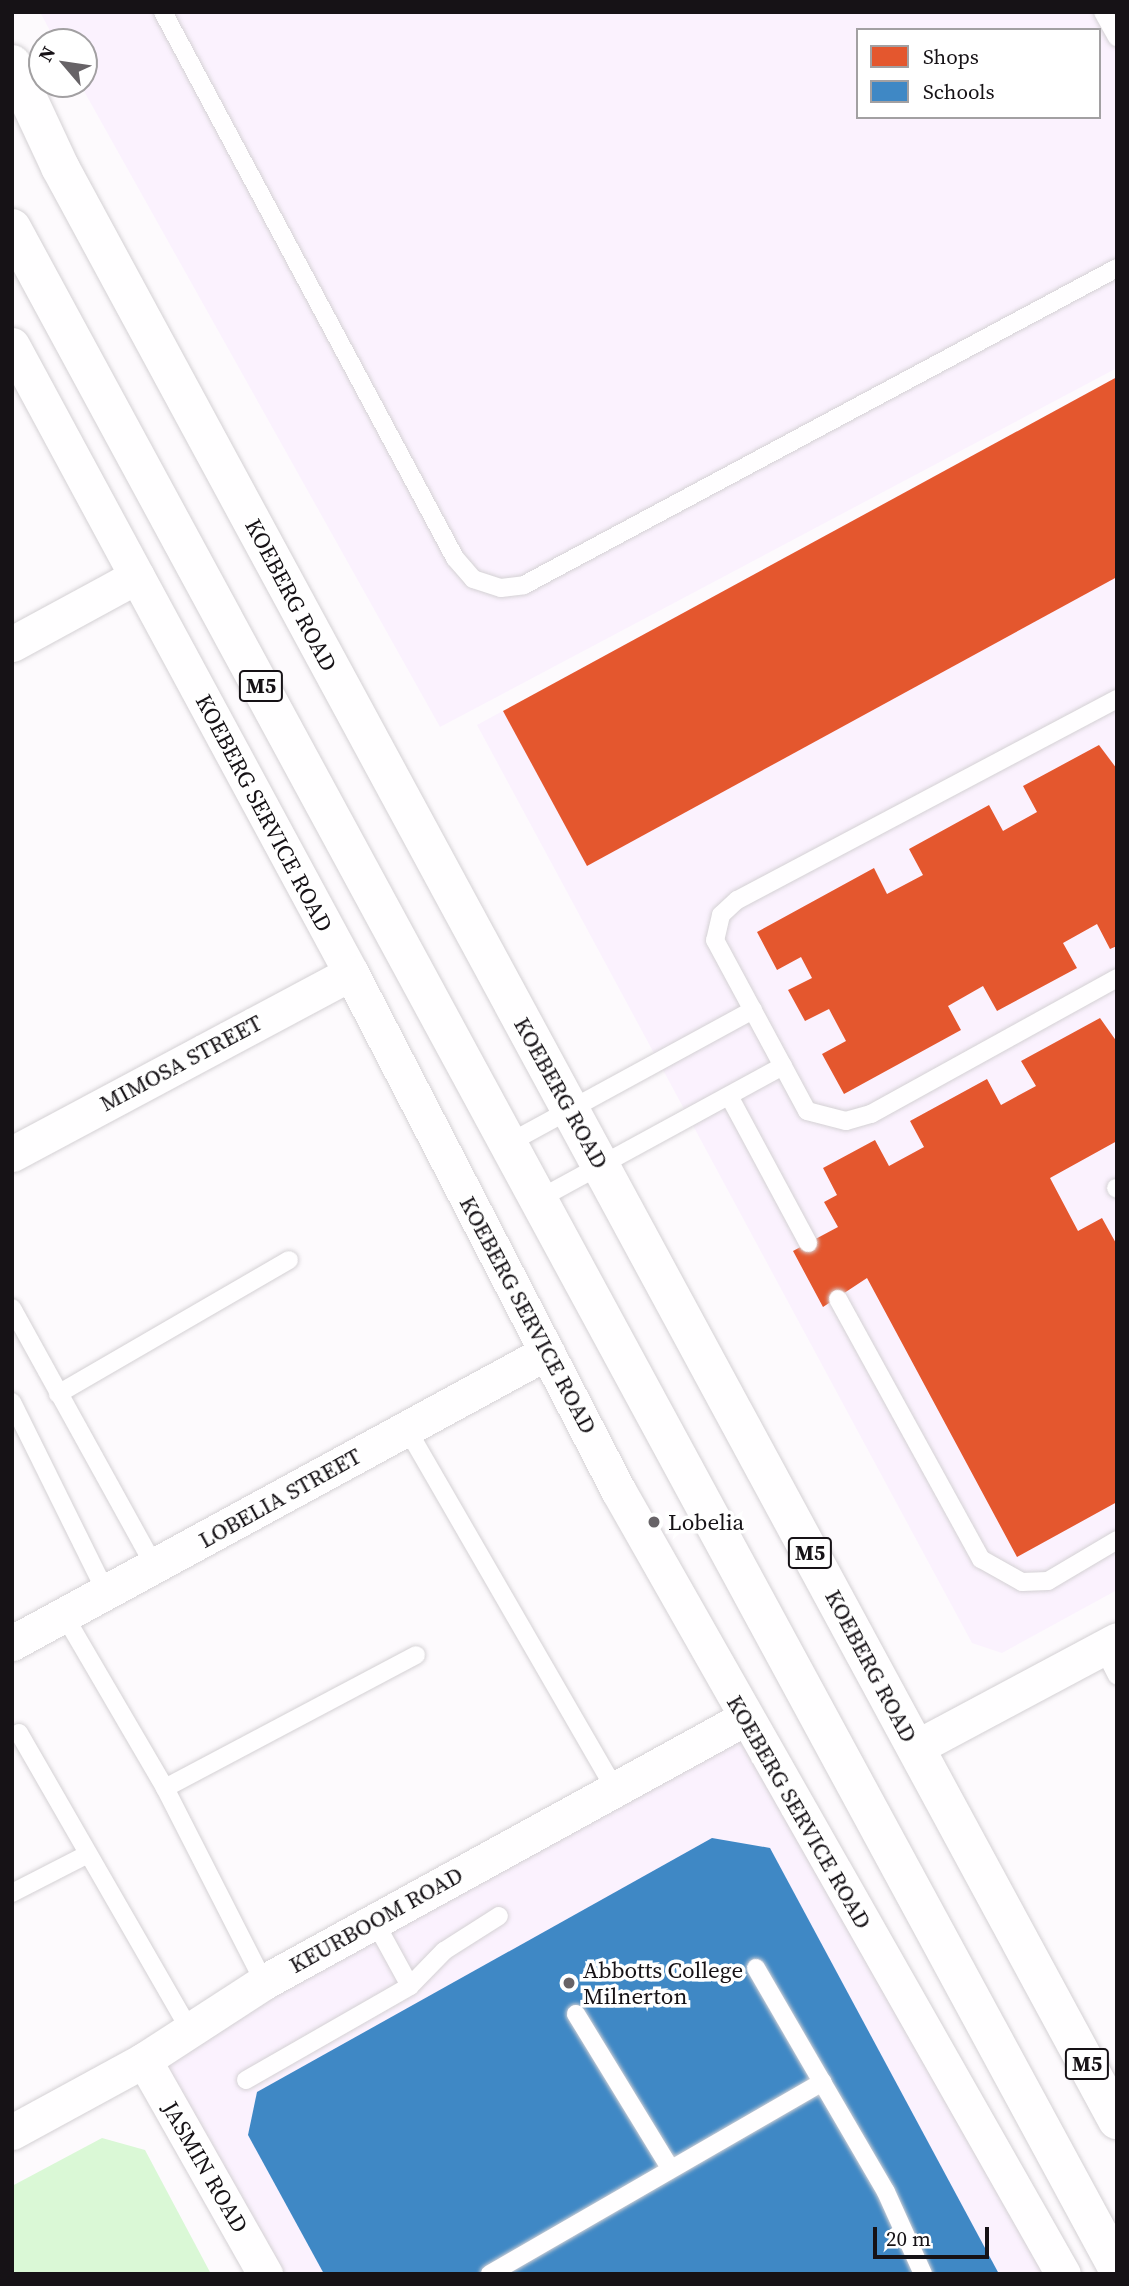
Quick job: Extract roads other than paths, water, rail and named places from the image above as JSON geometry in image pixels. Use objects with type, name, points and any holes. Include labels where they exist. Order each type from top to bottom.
[{"type":"main road","name":"KOEBERG ROAD","points":[[12,64],[60,167],[1117,2120]]},
{"type":"main road","name":"M5","points":[[12,228],[1117,2267]]},
{"type":"street","name":"KOEBERG SERVICE ROAD","points":[[12,345],[351,973],[547,1352],[745,1718],[1063,2274]]},
{"type":"street","points":[[12,644],[137,576]]},
{"type":"street","name":"MIMOSA STREET","points":[[12,1154],[351,973]]},
{"type":"street","name":"LOBELIA STREET","points":[[12,1643],[547,1352]]},
{"type":"street","points":[[915,1748],[1112,1655]]},
{"type":"street","name":"KEURBOOM ROAD","points":[[12,2132],[144,2060],[264,1982],[745,1718]]},
{"type":"street","name":"JASMIN ROAD","points":[[144,2060],[265,2274]]},
{"type":"lane","points":[[163,12],[455,558],[473,579],[500,589],[524,585],[1117,268]]},
{"type":"lane","points":[[1103,12],[1117,37]]},
{"type":"lane","points":[[1117,699],[737,901],[721,915],[715,940],[807,1111],[822,1118],[858,1117],[1117,978]]},
{"type":"lane","points":[[509,1143],[753,1010]]},
{"type":"lane","points":[[539,1199],[783,1066]]},
{"type":"lane","points":[[729,1096],[808,1243]]},
{"type":"lane","points":[[58,1394],[289,1260]]},
{"type":"lane","points":[[838,1299],[981,1559],[1022,1582],[1048,1581],[1117,1540]]},
{"type":"lane","points":[[12,1308],[155,1566]]},
{"type":"lane","points":[[13,1407],[106,1592]]},
{"type":"lane","points":[[407,1429],[614,1788]]},
{"type":"lane","points":[[64,1615],[164,1788],[264,1982]]},
{"type":"lane","points":[[164,1788],[416,1655]]},
{"type":"lane","points":[[19,1732],[189,2029]]},
{"type":"lane","points":[[12,1893],[88,1854]]},
{"type":"lane","points":[[246,2080],[411,1986],[437,1957],[499,1916]]},
{"type":"lane","points":[[374,1922],[411,1986]]},
{"type":"lane","points":[[756,1968],[886,2192],[923,2274]]},
{"type":"lane","points":[[576,2014],[670,2168]]},
{"type":"lane","points":[[490,2274],[822,2082]]},
{"type":"place","name":"Lobelia","points":[[654,1522]]},
{"type":"place","name":"Abbotts College Milnerton","points":[[569,1983]]}]
